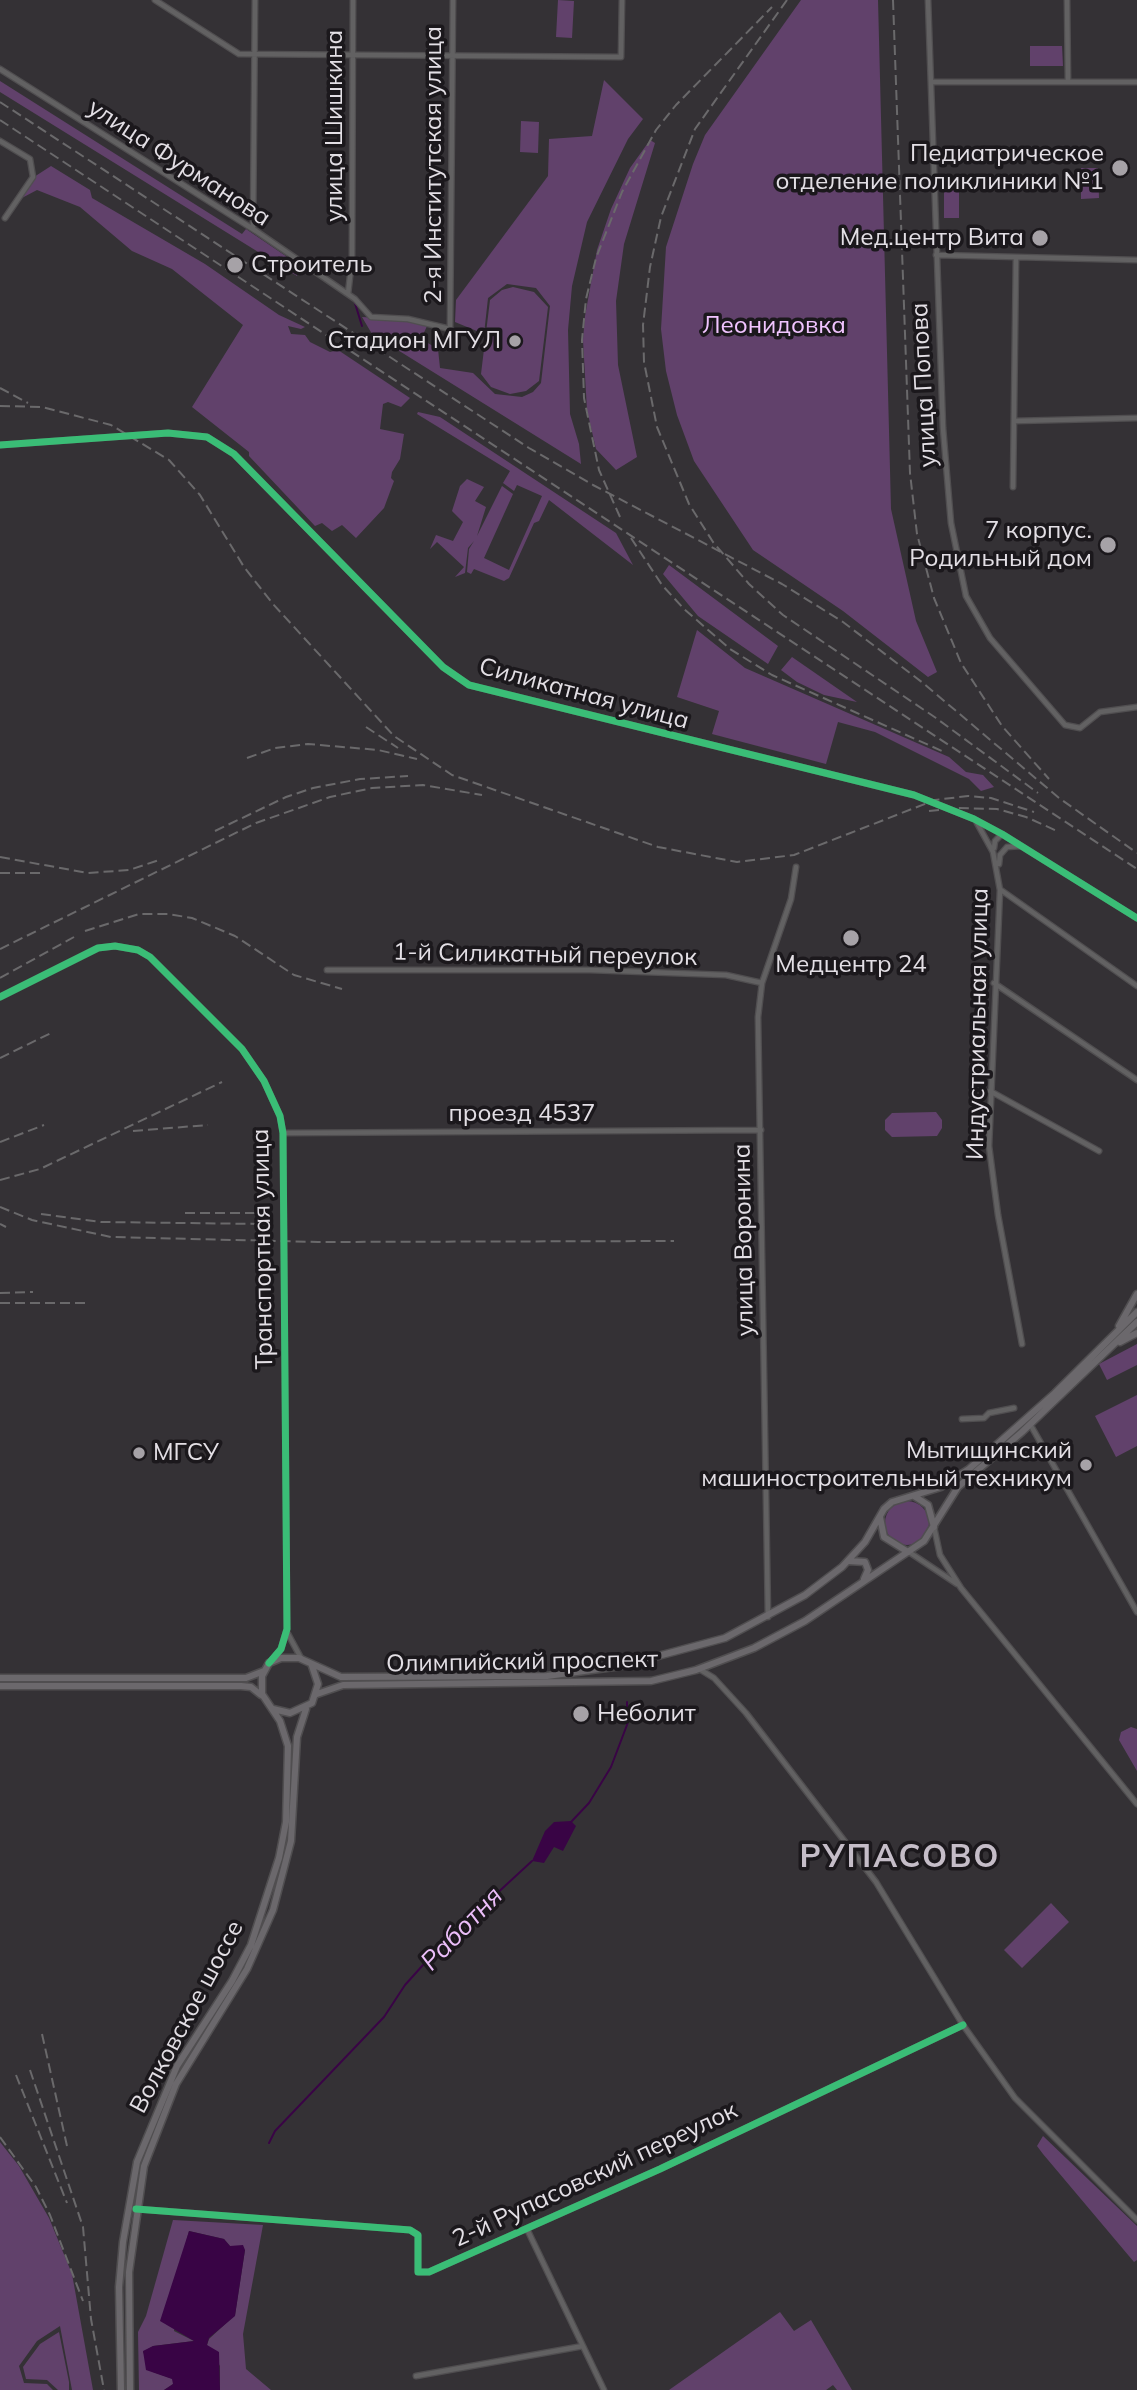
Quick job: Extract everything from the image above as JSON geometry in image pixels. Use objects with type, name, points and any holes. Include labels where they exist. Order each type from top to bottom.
[{"type":"main road","points":[[1116,1331],[1137,1294]]},
{"type":"main road","name":"Олимпийский проспект","points":[[310,1664],[341,1677],[547,1676],[621,1666],[715,1641],[768,1618],[806,1595],[849,1561],[892,1502],[955,1480],[1055,1393],[1137,1312]]},
{"type":"main road","name":"Олимпийский проспект","points":[[317,1695],[344,1685],[604,1683],[663,1679],[722,1661],[786,1632],[924,1541],[958,1487],[1031,1424],[1137,1322]]},
{"type":"main road","points":[[1112,1347],[1137,1333]]},
{"type":"main road","points":[[907,1496],[918,1497],[928,1505],[934,1527]]},
{"type":"main road","points":[[880,1516],[884,1536],[908,1552]]},
{"type":"main road","points":[[849,1561],[858,1559],[865,1562],[868,1570],[863,1581]]},
{"type":"main road","points":[[0,1686],[241,1686],[254,1689],[271,1708],[290,1713],[306,1709],[317,1695],[318,1679],[310,1664],[301,1658],[281,1658],[269,1663],[264,1671],[261,1685],[263,1698]]},
{"type":"main road","points":[[621,1666],[615,1674],[618,1680],[624,1682]]},
{"type":"main road","points":[[602,1669],[611,1676],[604,1683]]},
{"type":"main road","points":[[0,1678],[246,1678],[264,1671]]},
{"type":"main road","name":"Волковское шоссе","points":[[121,2390],[120,2276],[136,2164],[171,2077],[232,1981],[251,1945],[279,1858],[286,1822],[288,1746],[284,1728],[271,1708]]},
{"type":"main road","name":"Волковское шоссе","points":[[130,2390],[128,2308],[136,2209],[144,2166],[169,2099],[247,1969],[272,1910],[291,1841],[297,1737],[306,1709]]},
{"type":"street","points":[[155,0],[239,54],[621,57],[622,0]]},
{"type":"street","points":[[253,230],[255,0]]},
{"type":"street","name":"улица Шишкина","points":[[348,294],[352,259],[353,0]]},
{"type":"street","name":"2-я Институтская улица","points":[[450,329],[453,0]]},
{"type":"street","name":"улица Попова","points":[[928,0],[943,426],[950,512],[966,596],[989,638],[1063,722],[1072,728],[1080,727],[1107,709],[1137,707]]},
{"type":"street","points":[[1067,0],[1068,82]]},
{"type":"street","name":"улица Фурманова","points":[[0,69],[253,230],[348,294],[371,317],[408,319],[450,329]]},
{"type":"street","points":[[932,82],[1137,82]]},
{"type":"street","points":[[0,141],[30,159],[33,177],[5,218]]},
{"type":"street","points":[[936,255],[1137,260]]},
{"type":"street","points":[[1013,487],[1016,258]]},
{"type":"street","points":[[1014,421],[1137,418]]},
{"type":"street","name":"Силикатная улица","points":[[0,445],[168,433],[207,437],[234,454],[443,667],[469,685],[653,733],[914,795],[974,819],[1002,834],[1137,918]]},
{"type":"street","name":"Индустриальная улица","points":[[974,819],[993,852],[1000,890],[990,1091],[991,1167],[1022,1343]]},
{"type":"street","name":"Индустриальная улица","points":[[993,852],[995,841],[1002,834]]},
{"type":"street","name":"Индустриальная улица","points":[[998,872],[1000,855],[1004,850],[1022,846]]},
{"type":"street","name":"улица Воронина","points":[[768,1618],[758,1017],[762,983],[791,899],[796,867]]},
{"type":"street","points":[[1000,890],[1137,986]]},
{"type":"street","name":"Транспортная улица","points":[[0,997],[98,948],[116,946],[144,953],[251,1061],[273,1100],[283,1133],[287,1629],[292,1647],[301,1658]]},
{"type":"street","name":"1-й Силикатный переулок","points":[[327,970],[590,970],[726,975],[762,983]]},
{"type":"street","points":[[994,983],[1137,1080]]},
{"type":"street","points":[[990,1091],[1099,1151]]},
{"type":"street","name":"проезд 4537","points":[[283,1133],[761,1130]]},
{"type":"street","points":[[962,1419],[984,1418],[989,1413],[1014,1408]]},
{"type":"street","points":[[1031,1424],[1137,1612]]},
{"type":"street","points":[[934,1527],[940,1555],[961,1587],[1137,1804]]},
{"type":"street","points":[[908,1552],[961,1587]]},
{"type":"street","name":"Транспортная улица","points":[[269,1663],[281,1649],[287,1629]]},
{"type":"street","points":[[714,1678],[714,1668],[722,1661]]},
{"type":"street","points":[[696,1670],[705,1671],[714,1678],[773,1746],[876,1882],[963,2025],[1015,2098],[1137,2220]]},
{"type":"street","name":"2-й Рупасовский переулок","points":[[136,2209],[410,2230],[418,2239],[418,2272],[429,2272],[527,2229],[963,2025]]},
{"type":"street","points":[[527,2229],[604,2390]]},
{"type":"street","points":[[416,2376],[583,2346]]},
{"type":"green space","points":[[558,0],[574,1],[572,38],[556,37]]},
{"type":"green space","name":"Леонидовка","points":[[801,0],[878,0],[891,509],[916,621],[937,672],[928,677],[843,611],[753,550],[694,461],[677,415],[666,371],[661,329],[666,247],[693,164],[705,135]]},
{"type":"green space","points":[[1030,46],[1062,46],[1063,66],[1030,66]]},
{"type":"green space","points":[[604,80],[643,119],[628,139],[587,222],[572,286],[568,330],[570,414],[579,444],[581,464],[372,334],[362,317],[407,320],[427,326],[421,339],[438,349],[440,368],[473,373],[495,394],[522,397],[533,392],[541,383],[550,306],[536,288],[507,284],[488,298],[484,334],[455,322],[456,300],[548,176],[549,139],[592,136]]},
{"type":"green space","points":[[0,81],[242,234],[246,229],[299,265],[297,276],[0,92]]},
{"type":"green space","points":[[521,121],[539,122],[538,153],[520,152]]},
{"type":"green space","points":[[650,140],[655,143],[624,244],[616,301],[618,365],[637,457],[616,470],[596,449],[587,410],[583,340],[585,316],[597,250],[611,209],[630,168]]},
{"type":"green space","name":"Строитель","points":[[51,166],[90,190],[92,198],[205,264],[279,315],[305,327],[301,329],[288,326],[291,334],[305,335],[310,342],[330,352],[338,350],[410,398],[401,407],[388,402],[383,404],[380,429],[404,434],[400,459],[392,472],[391,478],[394,481],[384,508],[356,538],[342,525],[332,531],[322,523],[315,526],[249,456],[249,452],[192,407],[243,325],[172,269],[132,251],[80,207],[37,190],[20,199],[34,177]]},
{"type":"green space","points":[[1081,168],[1098,168],[1099,198],[1081,199]]},
{"type":"green space","points":[[944,183],[959,183],[959,218],[944,218]]},
{"type":"green space","name":"Стадион МГУЛ","points":[[513,287],[534,292],[548,307],[539,381],[526,391],[510,394],[491,387],[481,374],[490,300],[502,290]]},
{"type":"green space","points":[[418,412],[440,417],[616,533],[633,565],[549,500],[539,521],[534,523],[509,578],[504,581],[474,569],[471,574],[467,572],[469,549],[474,541],[468,548],[465,573],[455,577],[464,567],[437,542],[430,549],[436,535],[453,541],[463,522],[452,511],[460,486],[467,479],[484,487],[475,501],[486,507],[477,536],[502,486],[513,494],[484,558],[509,570],[542,496],[517,485],[514,491],[503,483],[510,471],[417,414]]},
{"type":"green space","points":[[669,565],[778,646],[768,664],[698,616],[663,574]]},
{"type":"green space","points":[[697,630],[745,668],[949,757],[966,772],[983,775],[994,787],[981,791],[969,779],[875,732],[838,722],[826,764],[712,734],[719,711],[677,697]]},
{"type":"green space","points":[[792,657],[857,702],[824,695],[797,682],[781,670]]},
{"type":"green space","points":[[936,1112],[942,1120],[942,1128],[937,1136],[892,1137],[885,1130],[885,1120],[892,1113]]},
{"type":"green space","points":[[1137,1344],[1137,1365],[1107,1380],[1099,1364]]},
{"type":"green space","points":[[1137,1395],[1137,1446],[1116,1457],[1095,1416]]},
{"type":"green space","points":[[907,1501],[922,1508],[929,1523],[922,1538],[907,1545],[892,1538],[885,1523],[892,1508]]},
{"type":"green space","points":[[1131,1727],[1137,1729],[1137,1771],[1119,1740],[1121,1732]]},
{"type":"green space","points":[[1051,1903],[1069,1922],[1022,1968],[1004,1950]]},
{"type":"green space","points":[[1043,2136],[1137,2226],[1137,2260],[1134,2262],[1043,2154],[1037,2146]]},
{"type":"green space","points":[[0,2142],[19,2166],[49,2218],[72,2274],[93,2390],[72,2390],[60,2326],[37,2341],[19,2366],[24,2383],[47,2384],[53,2390],[0,2390]]},
{"type":"green space","points":[[173,2220],[263,2225],[243,2334],[246,2369],[271,2390],[220,2390],[220,2366],[207,2345],[209,2339],[235,2315],[245,2250],[230,2246],[224,2239],[189,2231],[179,2269],[174,2331],[194,2341],[153,2346],[143,2352],[153,2372],[173,2379],[173,2384],[164,2390],[139,2390],[138,2332],[146,2316]]},
{"type":"green space","points":[[780,2312],[794,2331],[811,2320],[852,2390],[837,2390],[833,2385],[826,2390],[669,2390]]},
{"type":"green space","points":[[59,2332],[69,2390],[58,2390],[47,2380],[26,2379],[23,2367],[40,2344]]},
{"type":"shaded area","points":[[571,1821],[576,1826],[563,1851],[554,1847],[544,1863],[532,1861],[545,1831],[554,1822]]},
{"type":"shaded area","points":[[189,2231],[224,2239],[230,2246],[243,2245],[245,2250],[235,2316],[209,2338],[207,2345],[219,2352],[220,2390],[164,2390],[173,2384],[172,2379],[146,2370],[143,2351],[153,2346],[194,2341],[160,2321]]},
{"type":"waterway","points":[[354,300],[362,326]]},
{"type":"waterway","name":"Работня","points":[[571,1822],[589,1803],[611,1767],[630,1717],[627,1713],[627,1702]]},
{"type":"waterway","name":"Работня","points":[[269,2143],[275,2131],[384,2017],[405,1985],[441,1945],[532,1861]]},
{"type":"railway","points":[[787,0],[695,129],[661,217],[650,267],[643,325],[644,362],[657,427],[689,504],[713,542],[749,584],[783,615],[936,718],[1038,793]]},
{"type":"railway","points":[[893,0],[910,473],[917,534],[934,598],[961,663],[1002,726],[1049,779]]},
{"type":"railway","points":[[620,517],[599,470],[584,398],[582,340],[586,299],[596,258],[622,192],[656,130],[676,105],[772,7]]},
{"type":"railway","points":[[0,102],[529,448],[593,485],[782,584],[843,622],[923,683],[1059,798],[1137,853]]},
{"type":"railway","points":[[0,120],[1137,869]]},
{"type":"railway","points":[[0,388],[28,403]]},
{"type":"railway","points":[[0,406],[42,407],[111,425],[169,460],[200,495],[244,567],[273,604],[394,736],[452,775],[658,847],[737,862],[794,855],[935,800],[968,796],[991,798],[1034,812]]},
{"type":"railway","points":[[631,538],[662,585],[684,609],[730,649],[772,675],[942,751]]},
{"type":"railway","points":[[366,727],[398,748]]},
{"type":"railway","points":[[247,758],[275,748],[308,744],[378,750],[417,759]]},
{"type":"railway","points":[[215,831],[286,797],[313,788],[360,779],[408,776]]},
{"type":"railway","points":[[0,949],[256,823],[330,797],[372,788],[423,785],[482,795]]},
{"type":"railway","points":[[929,811],[958,808],[997,809],[1026,817],[1057,831]]},
{"type":"railway","points":[[0,857],[88,873],[129,870],[159,860]]},
{"type":"railway","points":[[0,873],[42,873]]},
{"type":"railway","points":[[85,931],[139,914],[168,914],[192,918],[235,936],[294,975],[342,989]]},
{"type":"railway","points":[[0,978],[74,937]]},
{"type":"railway","points":[[0,1058],[53,1032]]},
{"type":"railway","points":[[0,1180],[40,1169],[222,1082]]},
{"type":"railway","points":[[0,1142],[44,1125]]},
{"type":"railway","points":[[133,1131],[208,1125]]},
{"type":"railway","points":[[0,1207],[32,1220],[111,1237],[318,1242],[674,1241]]},
{"type":"railway","points":[[185,1213],[265,1213]]},
{"type":"railway","points":[[41,1214],[101,1222],[264,1224]]},
{"type":"railway","points":[[0,1224],[6,1227]]},
{"type":"railway","points":[[0,1293],[33,1292]]},
{"type":"railway","points":[[0,1303],[85,1303]]},
{"type":"railway","points":[[42,2034],[67,2146]]},
{"type":"railway","points":[[30,2070],[83,2227],[91,2319],[104,2390]]},
{"type":"railway","points":[[16,2075],[67,2203]]},
{"type":"railway","points":[[0,2137],[36,2187],[50,2215],[83,2301]]},
{"type":"cycle path","points":[[0,445],[168,433],[207,437],[234,454],[443,667],[469,685],[914,795],[974,819],[1002,834],[1137,918]]},
{"type":"cycle path","points":[[0,997],[98,948],[115,946],[138,950],[150,957],[242,1049],[264,1081],[280,1116],[283,1133],[287,1629],[281,1649],[269,1663]]},
{"type":"cycle path","points":[[136,2209],[410,2230],[418,2235],[418,2272],[429,2272],[660,2169],[963,2025]]},
{"type":"place","name":"Педиатрическое отделение поликлиники №1","points":[[1120,168]]},
{"type":"place","name":"Мед.центр Вита","points":[[1040,238]]},
{"type":"place","name":"Строитель","points":[[235,265]]},
{"type":"place","name":"Стадион МГУЛ","points":[[515,341]]},
{"type":"place","name":"7 корпус. Родильный дом","points":[[1108,545]]},
{"type":"place","name":"Медцентр 24","points":[[851,938]]},
{"type":"place","name":"МГСУ","points":[[139,1453]]},
{"type":"place","name":"Мытищинский машиностроительный техникум","points":[[1086,1465]]},
{"type":"place","name":"Неболит","points":[[581,1714]]},
{"type":"district","name":"РУПАСОВО","points":[[900,1857]]}]
